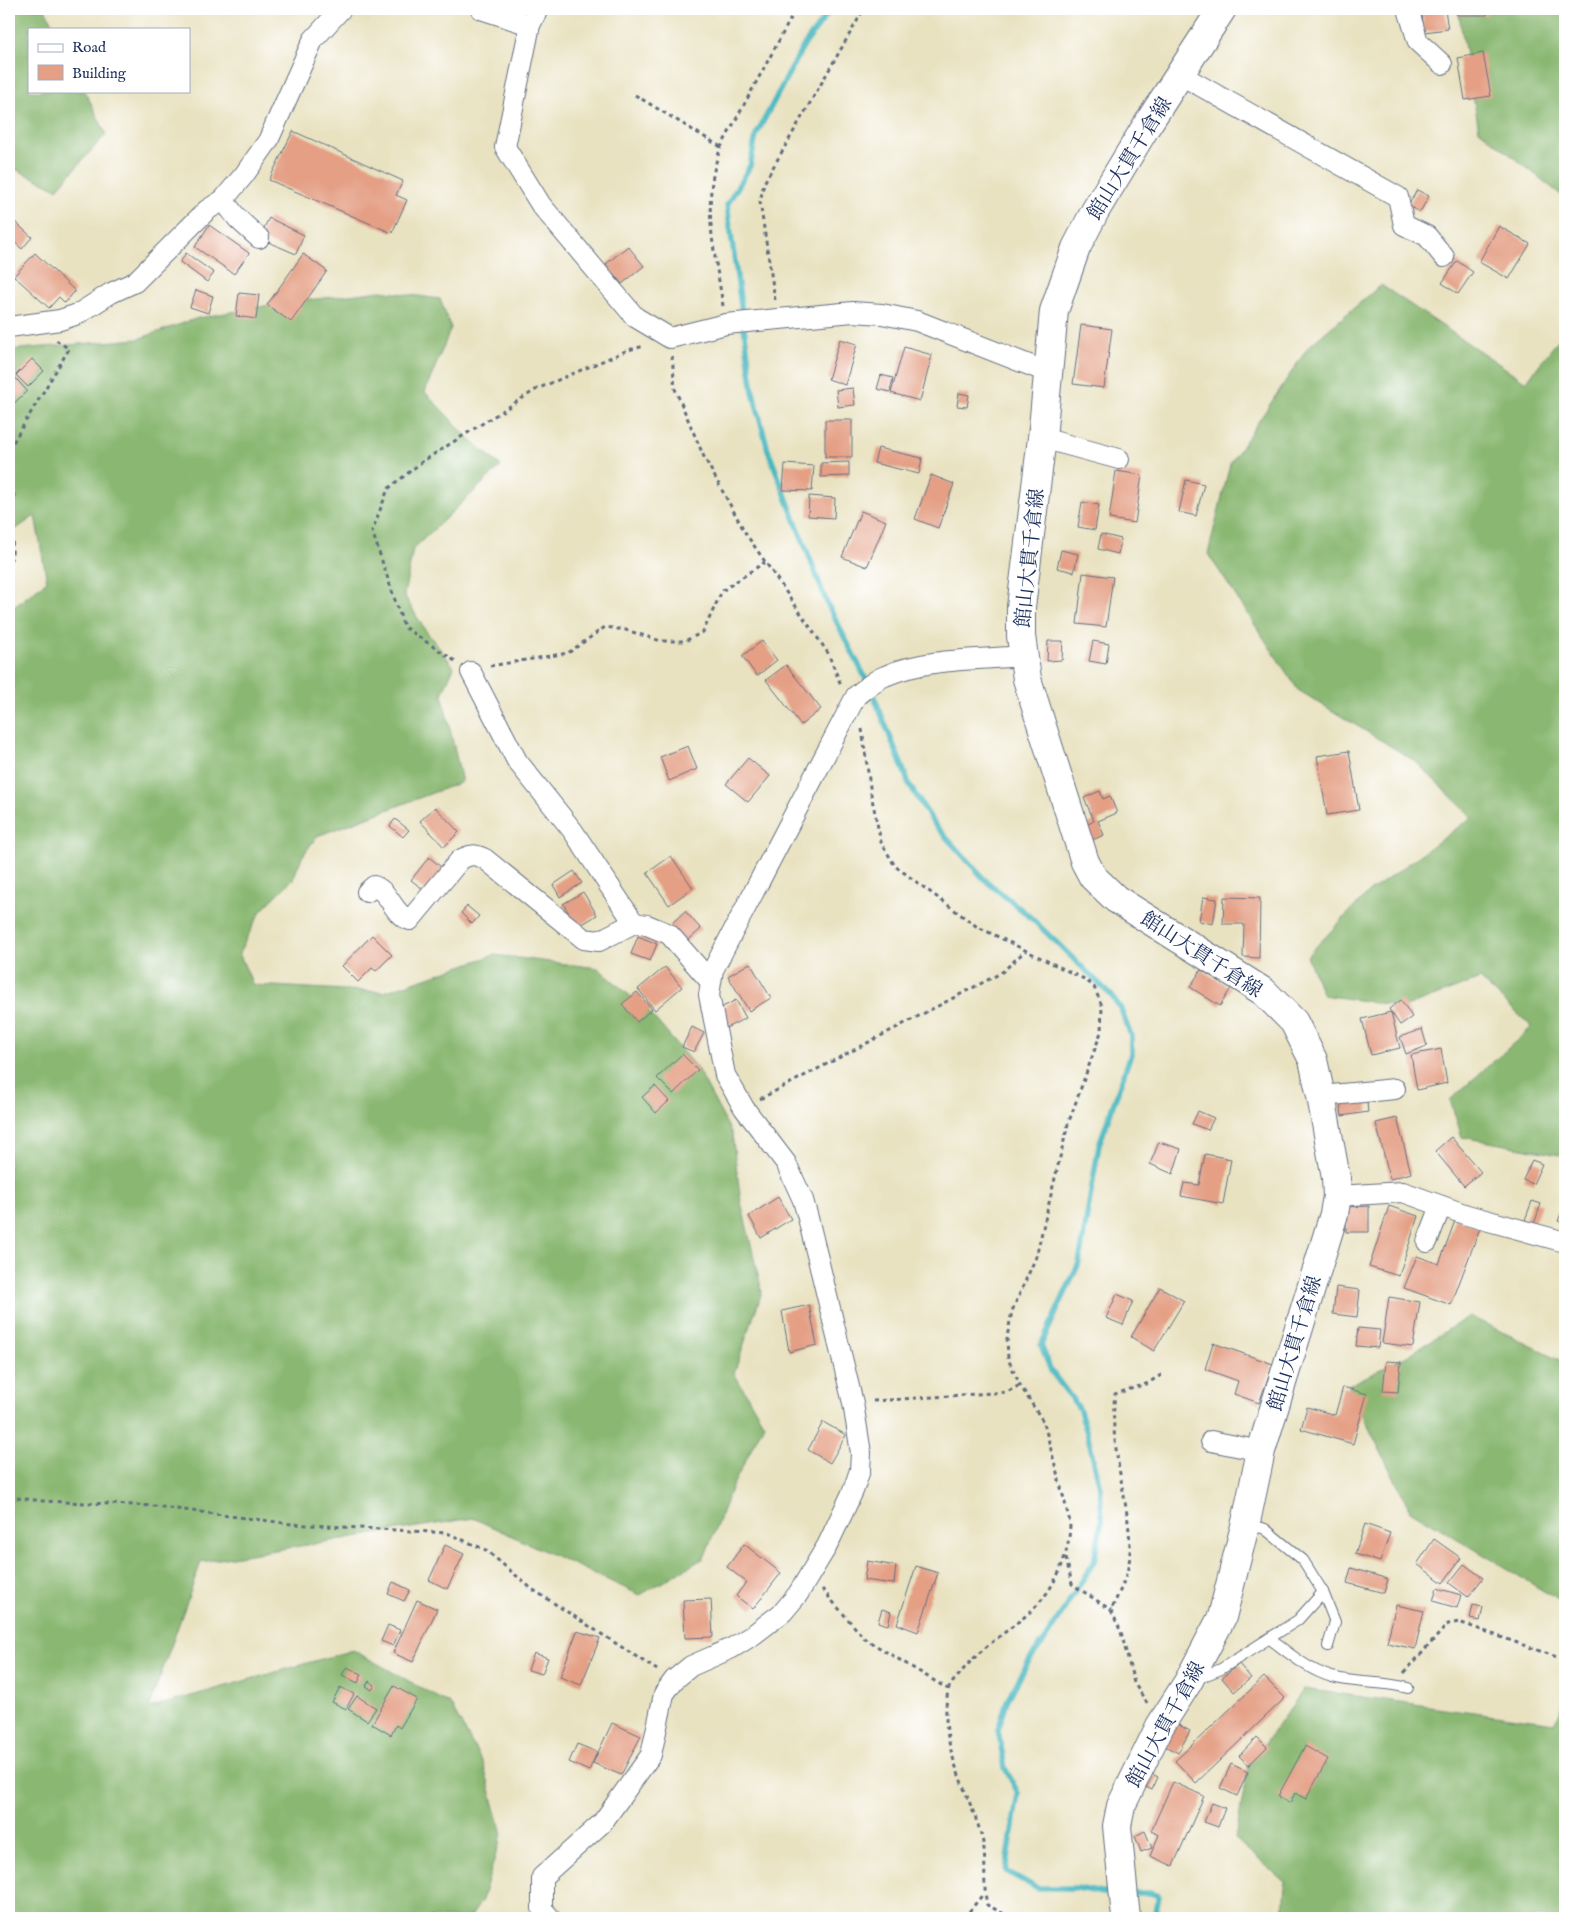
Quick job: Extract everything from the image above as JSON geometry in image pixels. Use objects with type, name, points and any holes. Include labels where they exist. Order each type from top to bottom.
[{"type":"main road","name":"館山大貫千倉線","points":[[1124,1901],[1117,1826],[1121,1806],[1160,1726],[1188,1682],[1222,1617],[1246,1522],[1261,1451],[1334,1214],[1337,1196],[1321,1096],[1313,1060],[1294,1022],[1264,992],[1116,899],[1093,877],[1085,862],[1038,716],[1027,680],[1024,656],[1021,606],[1042,438],[1054,311],[1076,248],[1114,176],[1222,9]]},
{"type":"street","points":[[9,327],[60,320],[78,314],[135,282],[208,210],[223,200],[244,175],[268,141],[313,40],[341,9]]},
{"type":"street","points":[[481,9],[534,17],[505,147],[541,205],[635,317],[670,338],[726,324],[853,312],[882,314],[917,321],[1047,372]]},
{"type":"street","points":[[1408,9],[1418,42],[1442,64]]},
{"type":"street","points":[[1181,75],[1398,197],[1404,225],[1427,236],[1444,257]]},
{"type":"street","points":[[223,200],[238,219],[260,238]]},
{"type":"street","points":[[1042,438],[1119,459]]},
{"type":"street","points":[[550,1918],[542,1909],[542,1876],[602,1823],[651,1755],[664,1694],[674,1680],[691,1666],[732,1648],[753,1636],[783,1612],[809,1576],[827,1546],[853,1491],[860,1470],[861,1452],[853,1403],[803,1200],[786,1163],[744,1108],[725,1075],[709,995],[713,970],[856,696],[882,677],[922,665],[1024,656]]},
{"type":"street","points":[[471,672],[517,762],[573,830],[634,923]]},
{"type":"street","points":[[367,892],[374,886],[381,889],[403,918],[410,920],[460,860],[468,855],[476,855],[485,859],[584,939],[599,941],[634,923],[647,924],[669,934],[710,981]]},
{"type":"street","points":[[1321,1096],[1395,1089]]},
{"type":"street","points":[[1337,1196],[1402,1192],[1441,1206],[1565,1242]]},
{"type":"street","points":[[1427,1242],[1441,1206]]},
{"type":"street","points":[[1211,1441],[1261,1451]]},
{"type":"lane","points":[[1246,1522],[1265,1529],[1303,1560],[1323,1592],[1335,1622],[1328,1646]]},
{"type":"lane","points":[[1188,1682],[1220,1669],[1298,1620],[1323,1592]]},
{"type":"lane","points":[[1270,1638],[1299,1661],[1332,1677],[1394,1684],[1408,1688]]},
{"type":"path","points":[[726,324],[709,206],[713,167],[721,147],[796,9]]},
{"type":"path","points":[[778,319],[760,202],[764,183],[864,9]]},
{"type":"path","points":[[635,95],[721,147]]},
{"type":"path","points":[[9,450],[69,349],[52,334],[34,324]]},
{"type":"path","points":[[765,562],[722,591],[703,632],[685,641],[661,641],[626,630],[606,627],[568,653],[493,665],[471,672],[404,627],[372,531],[388,489],[423,461],[537,389],[628,350],[670,338],[675,389],[704,457],[746,534],[828,653],[843,691],[856,696],[871,794],[881,842],[895,866],[976,926],[1086,980],[1094,988],[1102,1006],[1101,1032],[1068,1124],[1036,1257],[1012,1311],[1007,1337],[1008,1359],[1020,1385],[1044,1423],[1070,1522],[1070,1537],[1066,1558],[1053,1582],[1030,1612],[999,1635],[968,1665],[948,1689],[946,1724],[956,1773],[981,1834],[986,1864],[984,1892],[987,1905],[1012,1918]]},
{"type":"path","points":[[9,490],[14,491],[12,558],[9,562]]},
{"type":"path","points":[[744,1108],[1001,973],[1025,951]]},
{"type":"path","points":[[1111,1610],[1124,1582],[1130,1552],[1112,1418],[1115,1394],[1146,1384],[1163,1374]]},
{"type":"path","points":[[853,1403],[1007,1392],[1020,1385]]},
{"type":"path","points":[[9,1497],[43,1501],[154,1506],[292,1524],[447,1533],[486,1550],[532,1589],[674,1680]]},
{"type":"path","points":[[1066,1558],[1072,1584],[1111,1610],[1121,1632],[1134,1683],[1160,1726]]},
{"type":"path","points":[[809,1576],[866,1639],[948,1689]]},
{"type":"path","points":[[1394,1684],[1448,1624],[1459,1622],[1565,1660]]},
{"type":"path","points":[[964,1918],[984,1892]]},
{"type":"green space","points":[[9,9],[45,9],[54,28],[28,28],[28,92],[85,92],[106,134],[57,189],[9,166]]},
{"type":"green space","points":[[1458,9],[1565,9],[1565,198],[1479,130]]},
{"type":"green space","points":[[1381,285],[1526,382],[1565,331],[1565,1156],[1462,1137],[1450,1100],[1532,1027],[1480,979],[1406,1007],[1323,995],[1307,956],[1367,894],[1472,817],[1415,761],[1298,690],[1208,554],[1230,464],[1309,346]]},
{"type":"green space","points":[[381,291],[440,299],[451,328],[425,392],[469,439],[501,466],[413,549],[404,595],[423,627],[454,667],[442,694],[462,782],[317,836],[302,857],[293,879],[261,911],[239,953],[253,985],[384,992],[494,955],[598,968],[650,1013],[698,1070],[732,1134],[741,1202],[762,1292],[734,1373],[764,1424],[731,1489],[704,1558],[640,1595],[473,1518],[201,1562],[149,1708],[353,1650],[450,1704],[483,1763],[502,1834],[482,1900],[470,1918],[9,1918],[9,611],[47,581],[35,516],[9,534],[9,350],[138,339],[198,318],[276,304]]},
{"type":"green space","points":[[1469,1316],[1565,1362],[1565,1604],[1410,1510],[1348,1386],[1407,1356]]},
{"type":"green space","points":[[1304,1689],[1554,1723],[1565,1702],[1565,1918],[1283,1918],[1285,1882],[1235,1839],[1249,1765]]},
{"type":"building","points":[[1457,9],[1488,9],[1487,15],[1457,15]]},
{"type":"building","points":[[1445,10],[1448,29],[1424,32],[1422,13]]},
{"type":"building","points":[[1483,53],[1491,96],[1465,100],[1458,58]]},
{"type":"building","points":[[293,131],[403,181],[396,195],[407,200],[392,233],[269,180]]},
{"type":"building","points":[[1417,190],[1429,196],[1420,212],[1408,206]]},
{"type":"building","points":[[269,218],[304,235],[296,254],[259,238]]},
{"type":"building","points":[[15,222],[32,237],[22,249],[9,237],[9,229]]},
{"type":"building","points":[[209,225],[249,253],[234,274],[195,247]]},
{"type":"building","points":[[1499,226],[1530,244],[1509,279],[1479,262]]},
{"type":"building","points":[[628,246],[644,266],[622,284],[606,264]]},
{"type":"building","points":[[35,253],[75,291],[65,303],[59,297],[49,308],[14,276]]},
{"type":"building","points":[[186,253],[214,273],[207,282],[180,262]]},
{"type":"building","points":[[303,254],[327,271],[291,322],[267,305]]},
{"type":"building","points":[[1457,261],[1473,272],[1458,294],[1442,283]]},
{"type":"building","points":[[196,290],[213,296],[208,313],[190,307]]},
{"type":"building","points":[[239,293],[259,295],[256,319],[236,316]]},
{"type":"building","points":[[1081,325],[1112,329],[1104,388],[1073,384]]},
{"type":"building","points":[[840,339],[857,344],[845,385],[828,379]]},
{"type":"building","points":[[904,347],[932,355],[920,401],[891,393]]},
{"type":"building","points":[[32,359],[44,371],[28,387],[16,375]]},
{"type":"building","points":[[12,374],[27,391],[9,408],[9,377]]},
{"type":"building","points":[[881,375],[893,378],[890,392],[877,389]]},
{"type":"building","points":[[853,388],[855,405],[838,407],[836,390]]},
{"type":"building","points":[[959,393],[969,395],[967,407],[957,406]]},
{"type":"building","points":[[825,420],[852,420],[852,457],[825,457]]},
{"type":"building","points":[[878,448],[922,458],[919,474],[874,463]]},
{"type":"building","points":[[849,462],[849,476],[821,477],[821,463]]},
{"type":"building","points":[[785,464],[814,466],[812,491],[783,490]]},
{"type":"building","points":[[1116,471],[1142,475],[1135,523],[1109,519]]},
{"type":"building","points":[[931,475],[954,484],[938,528],[915,519]]},
{"type":"building","points":[[1186,480],[1204,484],[1196,516],[1179,512]]},
{"type":"building","points":[[809,496],[835,498],[834,518],[808,516]]},
{"type":"building","points":[[1082,502],[1099,505],[1095,530],[1078,527]]},
{"type":"building","points":[[861,511],[886,521],[867,567],[842,557]]},
{"type":"building","points":[[1101,534],[1121,539],[1118,554],[1098,549]]},
{"type":"building","points":[[1061,550],[1078,554],[1074,572],[1057,568]]},
{"type":"building","points":[[1083,573],[1113,577],[1106,627],[1077,624]]},
{"type":"building","points":[[762,641],[777,660],[757,676],[742,656]]},
{"type":"building","points":[[1048,641],[1063,641],[1062,660],[1047,661]]},
{"type":"building","points":[[1093,641],[1109,644],[1106,664],[1089,661]]},
{"type":"building","points":[[786,665],[821,709],[801,725],[766,680]]},
{"type":"building","points":[[688,746],[697,769],[669,781],[660,757]]},
{"type":"building","points":[[1349,751],[1359,810],[1327,815],[1317,756]]},
{"type":"building","points":[[748,758],[770,776],[748,802],[726,784]]},
{"type":"building","points":[[1100,791],[1103,799],[1110,796],[1117,813],[1098,821],[1104,835],[1090,841],[1084,826],[1094,821],[1084,798]]},
{"type":"building","points":[[435,807],[459,832],[444,847],[420,821]]},
{"type":"building","points":[[395,819],[409,830],[403,837],[390,826]]},
{"type":"building","points":[[671,856],[693,888],[669,905],[647,873]]},
{"type":"building","points":[[429,857],[446,871],[428,893],[411,880]]},
{"type":"building","points":[[574,871],[582,883],[560,897],[553,885]]},
{"type":"building","points":[[583,892],[597,915],[578,927],[563,904]]},
{"type":"building","points":[[1203,897],[1217,899],[1213,924],[1199,921]]},
{"type":"building","points":[[1224,897],[1260,898],[1259,958],[1243,957],[1244,924],[1223,924]]},
{"type":"building","points":[[467,906],[479,916],[472,924],[461,913]]},
{"type":"building","points":[[685,911],[701,929],[684,944],[669,926]]},
{"type":"building","points":[[372,935],[392,955],[376,971],[372,968],[358,982],[342,966]]},
{"type":"building","points":[[638,936],[657,944],[650,961],[631,954]]},
{"type":"building","points":[[750,963],[771,998],[749,1011],[728,976]]},
{"type":"building","points":[[665,967],[682,987],[655,1010],[638,989]]},
{"type":"building","points":[[1201,970],[1231,988],[1220,1006],[1190,987]]},
{"type":"building","points":[[637,992],[652,1009],[637,1022],[622,1004]]},
{"type":"building","points":[[736,1000],[746,1018],[726,1028],[717,1010]]},
{"type":"building","points":[[1401,1000],[1412,1017],[1400,1025],[1389,1009]]},
{"type":"building","points":[[1391,1012],[1400,1048],[1371,1055],[1362,1019]]},
{"type":"building","points":[[692,1027],[704,1033],[694,1052],[682,1047]]},
{"type":"building","points":[[1422,1029],[1427,1046],[1406,1054],[1400,1037]]},
{"type":"building","points":[[1441,1049],[1447,1083],[1417,1090],[1411,1055]]},
{"type":"building","points":[[682,1054],[698,1070],[673,1094],[657,1078]]},
{"type":"building","points":[[655,1086],[669,1101],[656,1113],[642,1097]]},
{"type":"building","points":[[1366,1093],[1368,1112],[1342,1116],[1339,1097]]},
{"type":"building","points":[[1198,1111],[1214,1118],[1208,1130],[1192,1124]]},
{"type":"building","points":[[1397,1118],[1411,1173],[1390,1179],[1376,1123]]},
{"type":"building","points":[[1451,1137],[1481,1172],[1464,1186],[1435,1151]]},
{"type":"building","points":[[1159,1142],[1181,1149],[1173,1174],[1150,1164]]},
{"type":"building","points":[[1205,1154],[1231,1159],[1223,1204],[1181,1196],[1184,1183],[1199,1185]]},
{"type":"building","points":[[1532,1160],[1542,1164],[1533,1184],[1523,1180]]},
{"type":"building","points":[[778,1197],[791,1219],[761,1238],[749,1216]]},
{"type":"building","points":[[1532,1201],[1541,1204],[1534,1224],[1525,1220]]},
{"type":"building","points":[[1565,1204],[1565,1224],[1558,1221]]},
{"type":"building","points":[[1369,1206],[1369,1232],[1346,1232],[1346,1207]]},
{"type":"building","points":[[1389,1206],[1418,1216],[1399,1276],[1369,1267]]},
{"type":"building","points":[[1456,1218],[1480,1228],[1451,1305],[1404,1288],[1417,1256],[1439,1264]]},
{"type":"building","points":[[1160,1287],[1184,1301],[1154,1351],[1131,1337]]},
{"type":"building","points":[[1336,1287],[1360,1290],[1357,1317],[1333,1314]]},
{"type":"building","points":[[1117,1294],[1133,1301],[1123,1325],[1106,1318]]},
{"type":"building","points":[[1389,1297],[1420,1302],[1413,1347],[1382,1343]]},
{"type":"building","points":[[809,1305],[817,1345],[789,1352],[782,1311]]},
{"type":"building","points":[[1358,1328],[1380,1330],[1378,1348],[1356,1346]]},
{"type":"building","points":[[1213,1343],[1273,1364],[1259,1403],[1234,1394],[1238,1381],[1205,1369]]},
{"type":"building","points":[[1386,1361],[1401,1362],[1398,1392],[1383,1391]]},
{"type":"building","points":[[1343,1387],[1367,1394],[1353,1444],[1301,1429],[1307,1407],[1335,1415]]},
{"type":"building","points":[[823,1422],[846,1435],[830,1463],[808,1450]]},
{"type":"building","points":[[1365,1524],[1390,1533],[1380,1562],[1355,1554]]},
{"type":"building","points":[[1434,1539],[1461,1558],[1443,1583],[1417,1564]]},
{"type":"building","points":[[744,1544],[781,1573],[753,1609],[736,1596],[746,1582],[727,1567]]},
{"type":"building","points":[[445,1545],[464,1554],[447,1589],[429,1580]]},
{"type":"building","points":[[867,1561],[896,1566],[894,1584],[864,1580]]},
{"type":"building","points":[[1464,1564],[1483,1578],[1468,1597],[1449,1583]]},
{"type":"building","points":[[916,1566],[938,1573],[918,1632],[897,1624]]},
{"type":"building","points":[[1351,1568],[1388,1579],[1384,1593],[1347,1583]]},
{"type":"building","points":[[393,1582],[410,1590],[404,1601],[388,1594]]},
{"type":"building","points":[[1437,1588],[1461,1595],[1457,1608],[1433,1601]]},
{"type":"building","points":[[711,1599],[713,1637],[685,1638],[683,1600]]},
{"type":"building","points":[[417,1600],[437,1609],[413,1662],[393,1653]]},
{"type":"building","points":[[1396,1605],[1424,1611],[1415,1649],[1387,1643]]},
{"type":"building","points":[[1473,1605],[1483,1607],[1480,1621],[1470,1619]]},
{"type":"building","points":[[882,1609],[891,1612],[888,1625],[878,1622]]},
{"type":"building","points":[[388,1625],[400,1630],[393,1646],[381,1641]]},
{"type":"building","points":[[577,1631],[600,1638],[581,1685],[560,1677]]},
{"type":"building","points":[[534,1653],[548,1658],[542,1674],[528,1670]]},
{"type":"building","points":[[1239,1664],[1251,1678],[1234,1692],[1222,1678]]},
{"type":"building","points":[[347,1667],[362,1674],[358,1683],[342,1675]]},
{"type":"building","points":[[1264,1677],[1285,1698],[1196,1783],[1175,1761]]},
{"type":"building","points":[[369,1681],[375,1685],[372,1690],[366,1686]]},
{"type":"building","points":[[394,1686],[417,1699],[400,1728],[396,1725],[391,1735],[372,1724]]},
{"type":"building","points":[[340,1687],[354,1694],[346,1709],[332,1702]]},
{"type":"building","points":[[357,1696],[376,1708],[367,1721],[348,1709]]},
{"type":"building","points":[[612,1723],[641,1736],[621,1775],[593,1763]]},
{"type":"building","points":[[1175,1723],[1190,1731],[1178,1753],[1163,1745]]},
{"type":"building","points":[[1257,1737],[1267,1747],[1249,1765],[1239,1756]]},
{"type":"building","points":[[577,1744],[597,1752],[589,1771],[569,1762]]},
{"type":"building","points":[[1305,1746],[1328,1759],[1306,1799],[1295,1793],[1290,1803],[1278,1796]]},
{"type":"building","points":[[1231,1764],[1248,1772],[1237,1796],[1220,1788]]},
{"type":"building","points":[[1148,1772],[1158,1777],[1152,1790],[1142,1785]]},
{"type":"building","points":[[1173,1782],[1204,1796],[1173,1866],[1150,1856],[1159,1835],[1151,1831]]},
{"type":"building","points":[[1212,1803],[1225,1808],[1218,1827],[1204,1822]]},
{"type":"building","points":[[1145,1831],[1152,1848],[1141,1852],[1135,1836]]},
{"type":"waterway","points":[[831,9],[804,45],[756,135],[750,166],[727,205],[753,392],[768,450],[827,603],[867,681]]},
{"type":"waterway","points":[[871,689],[910,786],[935,825],[985,880],[1028,915],[1111,995],[1120,1007],[1131,1036],[1131,1054],[1099,1145],[1079,1263],[1041,1345],[1051,1371],[1079,1408],[1088,1436],[1100,1488],[1102,1519],[1094,1562],[1044,1641],[1030,1659],[1007,1701],[998,1730],[1005,1768],[1018,1793],[1006,1871],[1037,1888],[1077,1888],[1102,1893],[1117,1893]]},
{"type":"waterway","points":[[1131,1893],[1150,1893],[1159,1896],[1155,1918]]}]
